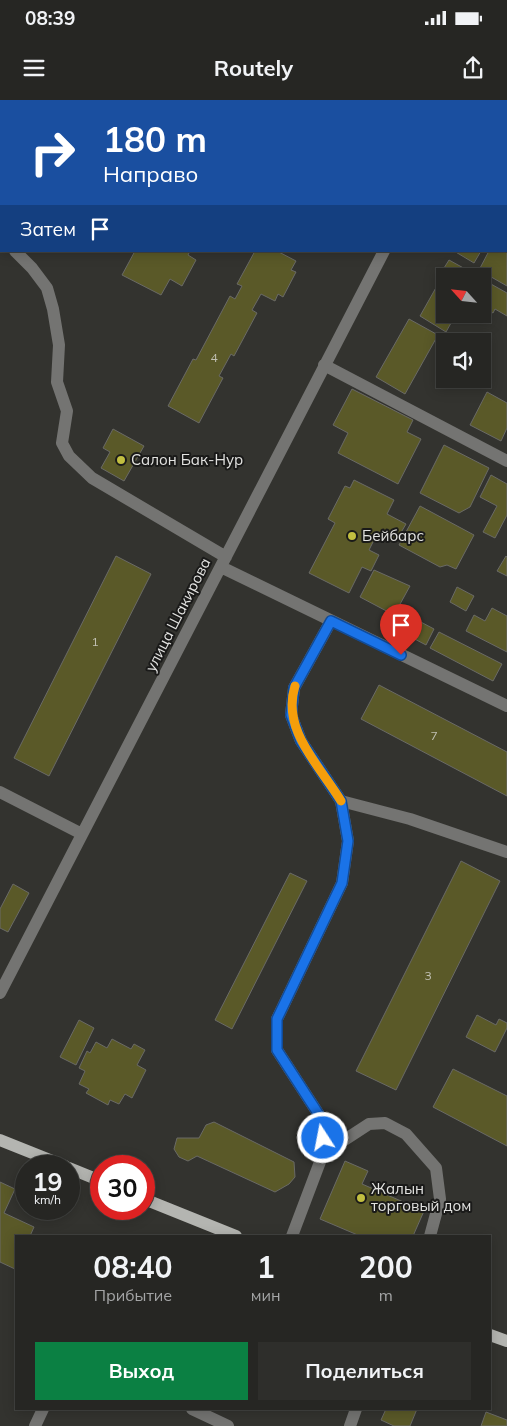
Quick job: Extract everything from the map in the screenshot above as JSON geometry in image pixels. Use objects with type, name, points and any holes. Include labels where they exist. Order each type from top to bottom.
[{"type":"main road","points":[[0,1140],[38,1155]]},
{"type":"main road","points":[[155,1203],[234,1235]]},
{"type":"main road","points":[[491,1335],[507,1341]]},
{"type":"street","points":[[16,252],[32,268],[47,288],[53,309],[59,345],[56,382],[67,411],[62,443],[69,456],[92,478],[223,562],[331,621],[507,706]]},
{"type":"street","name":"улица Шакирова","points":[[0,993],[383,252]]},
{"type":"street","points":[[324,365],[507,461]]},
{"type":"street","points":[[292,1235],[322,1154],[323,1121],[277,1050],[277,1019],[342,883],[348,841],[341,801],[301,741],[291,715],[294,688],[331,621]]},
{"type":"street","points":[[0,792],[82,834]]},
{"type":"street","points":[[341,801],[410,819],[507,852]]},
{"type":"street","points":[[322,1154],[369,1124],[385,1123],[406,1134],[436,1168],[440,1199],[430,1235]]},
{"type":"street","points":[[34,1426],[42,1410]]},
{"type":"street","points":[[194,1410],[228,1426]]},
{"type":"street","points":[[350,1426],[356,1410]]},
{"type":"building","points":[[134,252],[190,252],[188,255],[196,260],[182,286],[170,279],[161,295],[122,275]]},
{"type":"building","points":[[254,252],[279,252],[296,261],[291,270],[296,272],[283,297],[278,294],[275,301],[261,294],[252,310],[257,313],[234,356],[231,354],[219,376],[223,378],[199,423],[168,406],[193,359],[196,360],[230,296],[235,299],[242,286],[237,284]]},
{"type":"building","points":[[456,252],[480,252],[474,263]]},
{"type":"building","points":[[488,252],[507,252],[507,286],[491,277],[491,268],[480,268]]},
{"type":"building","points":[[449,260],[464,268],[444,268]]},
{"type":"building","points":[[491,284],[507,293],[507,316],[495,309],[493,313],[491,312]]},
{"type":"building","points":[[436,288],[436,323],[451,323],[446,332],[420,316]]},
{"type":"building","points":[[409,319],[436,334],[436,339],[405,394],[376,377]]},
{"type":"building","points":[[352,389],[413,420],[407,432],[421,439],[398,484],[338,453],[348,433],[333,425]]},
{"type":"building","points":[[487,392],[507,403],[507,428],[501,441],[470,425]]},
{"type":"building","name":"Салон Бак-Нур","points":[[113,429],[144,446],[124,481],[101,468],[110,452],[103,448]]},
{"type":"building","points":[[444,445],[489,468],[470,507],[459,513],[420,493]]},
{"type":"building","points":[[491,475],[507,484],[507,515],[495,538],[483,532],[497,506],[480,497]]},
{"type":"building","name":"Бейбарс","points":[[354,480],[394,500],[387,514],[406,524],[396,541],[378,532],[369,550],[379,555],[371,571],[362,567],[349,593],[309,573],[335,523],[328,519],[345,486],[350,488]]},
{"type":"building","points":[[420,506],[474,535],[456,569],[447,565],[440,567],[399,545]]},
{"type":"building","points":[[116,556],[151,574],[49,776],[14,758]]},
{"type":"building","points":[[507,557],[507,576],[497,571]]},
{"type":"building","points":[[374,570],[410,586],[394,615],[360,597]]},
{"type":"building","points":[[457,587],[474,596],[466,611],[450,602]]},
{"type":"building","points":[[492,608],[507,616],[507,652],[466,631],[474,615],[485,621]]},
{"type":"building","points":[[417,620],[434,629],[426,645],[409,636]]},
{"type":"building","points":[[439,632],[502,664],[493,681],[430,648]]},
{"type":"building","points":[[379,685],[507,752],[507,796],[361,719]]},
{"type":"building","points":[[461,861],[500,881],[396,1090],[356,1071]]},
{"type":"building","points":[[290,873],[307,881],[232,1029],[215,1020]]},
{"type":"building","points":[[13,884],[29,893],[8,932],[0,928],[0,909]]},
{"type":"building","points":[[477,1015],[496,1025],[499,1019],[507,1023],[507,1028],[495,1052],[466,1037]]},
{"type":"building","points":[[79,1020],[94,1028],[76,1065],[60,1057]]},
{"type":"building","points":[[112,1039],[131,1049],[134,1044],[145,1050],[137,1065],[146,1070],[132,1098],[125,1094],[119,1104],[110,1100],[108,1105],[86,1093],[89,1089],[79,1084],[85,1071],[79,1068],[87,1051],[90,1053],[96,1042],[107,1048]]},
{"type":"building","points":[[453,1069],[507,1096],[507,1146],[433,1107]]},
{"type":"building","points":[[214,1122],[294,1162],[295,1177],[289,1184],[275,1192],[197,1156],[188,1161],[179,1157],[174,1149],[177,1138],[199,1138],[206,1125]]},
{"type":"building","name":"Жалын торговый дом","points":[[345,1161],[368,1171],[362,1184],[424,1211],[413,1235],[358,1235],[320,1219]]},
{"type":"building","points":[[0,1182],[15,1189],[4,1213],[15,1218],[15,1220],[34,1227],[30,1235],[15,1235],[15,1269],[0,1262]]},
{"type":"building","points":[[386,1410],[417,1410],[410,1426],[394,1426],[381,1420]]},
{"type":"building","points":[[486,1412],[507,1420],[507,1426],[481,1426]]},
{"type":"slow traffic","points":[[295,686],[291,715],[301,741],[341,801]]},
{"type":"place","name":"Салон Бак-Нур","points":[[121,460]]},
{"type":"place","name":"Бейбарс","points":[[352,536]]},
{"type":"place","name":"Жалын торговый дом","points":[[361,1198]]},
{"type":"route","points":[[323,1138],[323,1121],[303,1093],[277,1050],[277,1019],[328,916],[342,883],[348,841],[341,801],[301,741],[291,715],[294,688],[311,654],[331,621],[401,655]]}]
